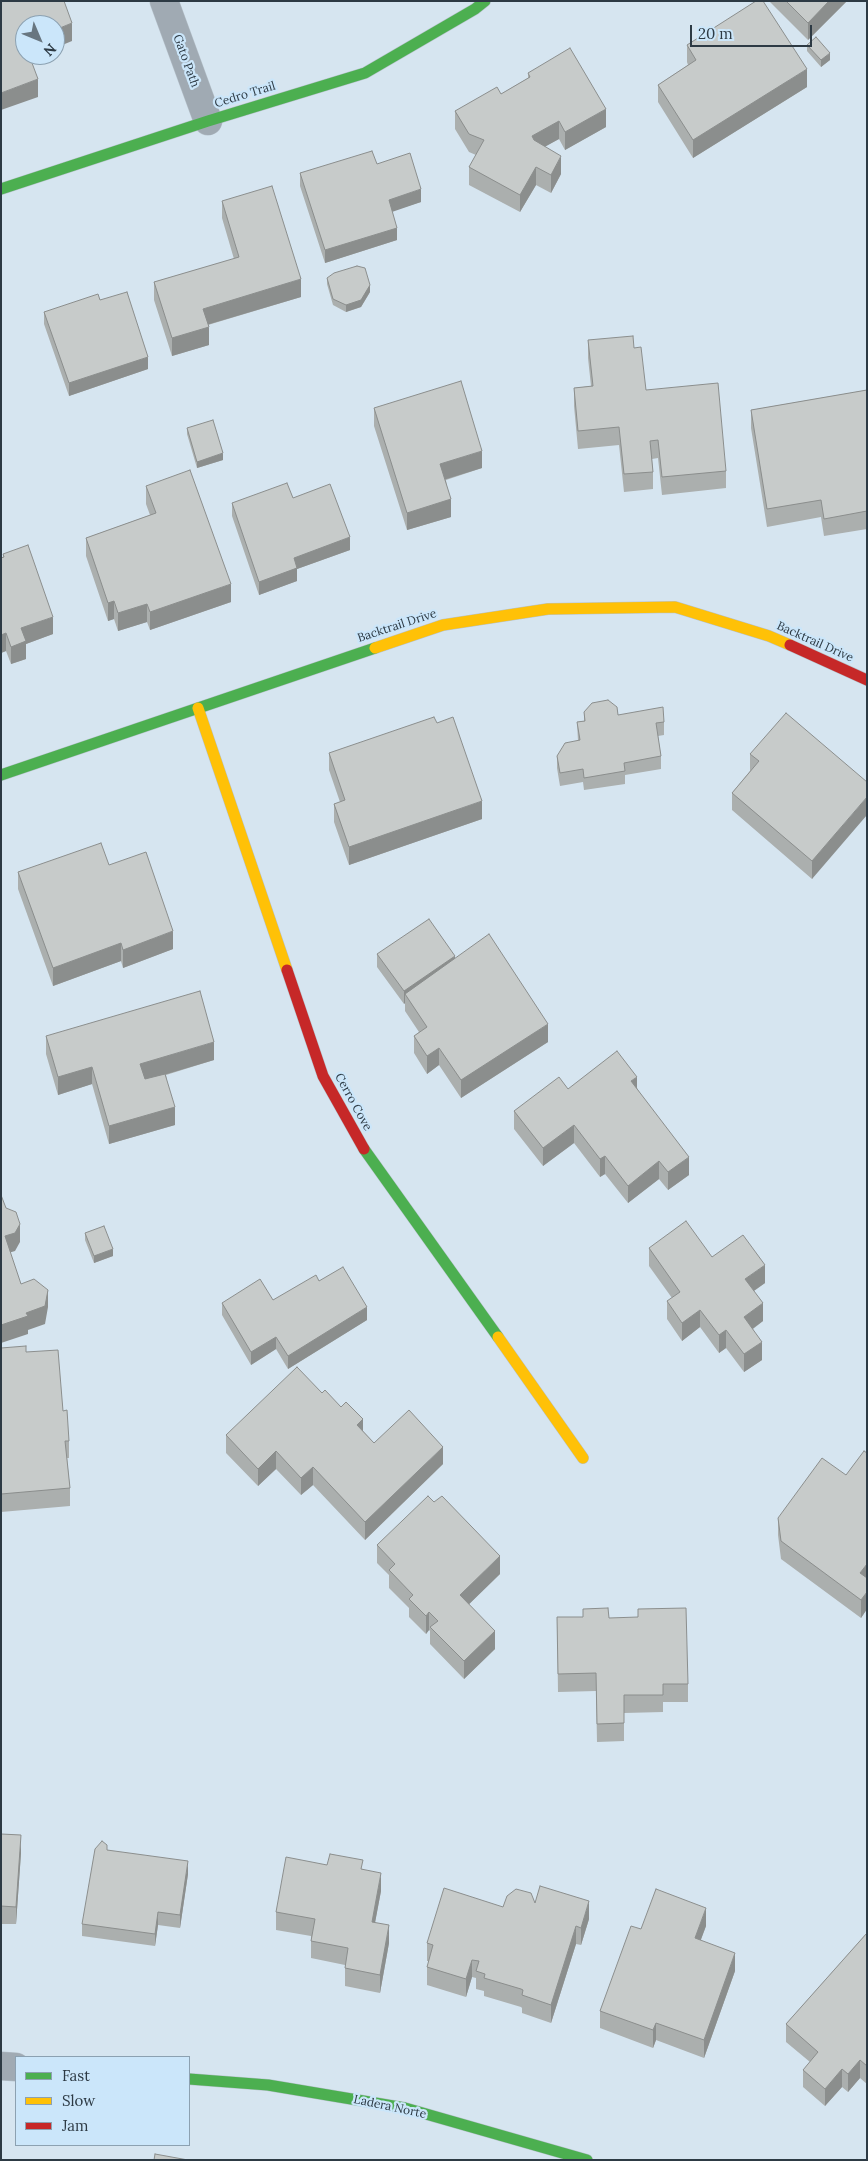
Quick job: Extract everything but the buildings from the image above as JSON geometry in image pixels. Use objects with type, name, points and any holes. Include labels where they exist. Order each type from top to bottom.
[{"type":"street","name":"Gato Path","points":[[164,1],[208,121]]},
{"type":"street","name":"Cedro Trail","points":[[1,189],[208,121],[365,73],[475,9],[484,1]]},
{"type":"street","name":"Backtrail Drive","points":[[1,775],[443,625],[548,610],[675,607],[769,636],[867,680]]},
{"type":"street","name":"Cerro Cove","points":[[198,708],[323,1076],[360,1143],[584,1458]]},
{"type":"street","points":[[1,2066],[15,2067]]},
{"type":"street","name":"Ladera Norte","points":[[190,2079],[268,2085],[405,2108],[587,2160]]},
{"type":"traffic: fast","points":[[1,189],[208,121],[365,73],[475,9],[485,1]]},
{"type":"traffic: fast","points":[[1,775],[375,648]]},
{"type":"traffic: fast","points":[[364,1149],[498,1337]]},
{"type":"traffic: fast","points":[[190,2079],[268,2085],[405,2108],[587,2160]]},
{"type":"traffic: slow","points":[[375,648],[443,625],[548,609],[675,607],[769,636],[790,645]]},
{"type":"traffic: slow","points":[[198,708],[287,970]]},
{"type":"traffic: slow","points":[[498,1337],[583,1458]]},
{"type":"traffic: jam","points":[[790,645],[867,680]]},
{"type":"traffic: jam","points":[[287,970],[323,1076],[364,1149]]}]
